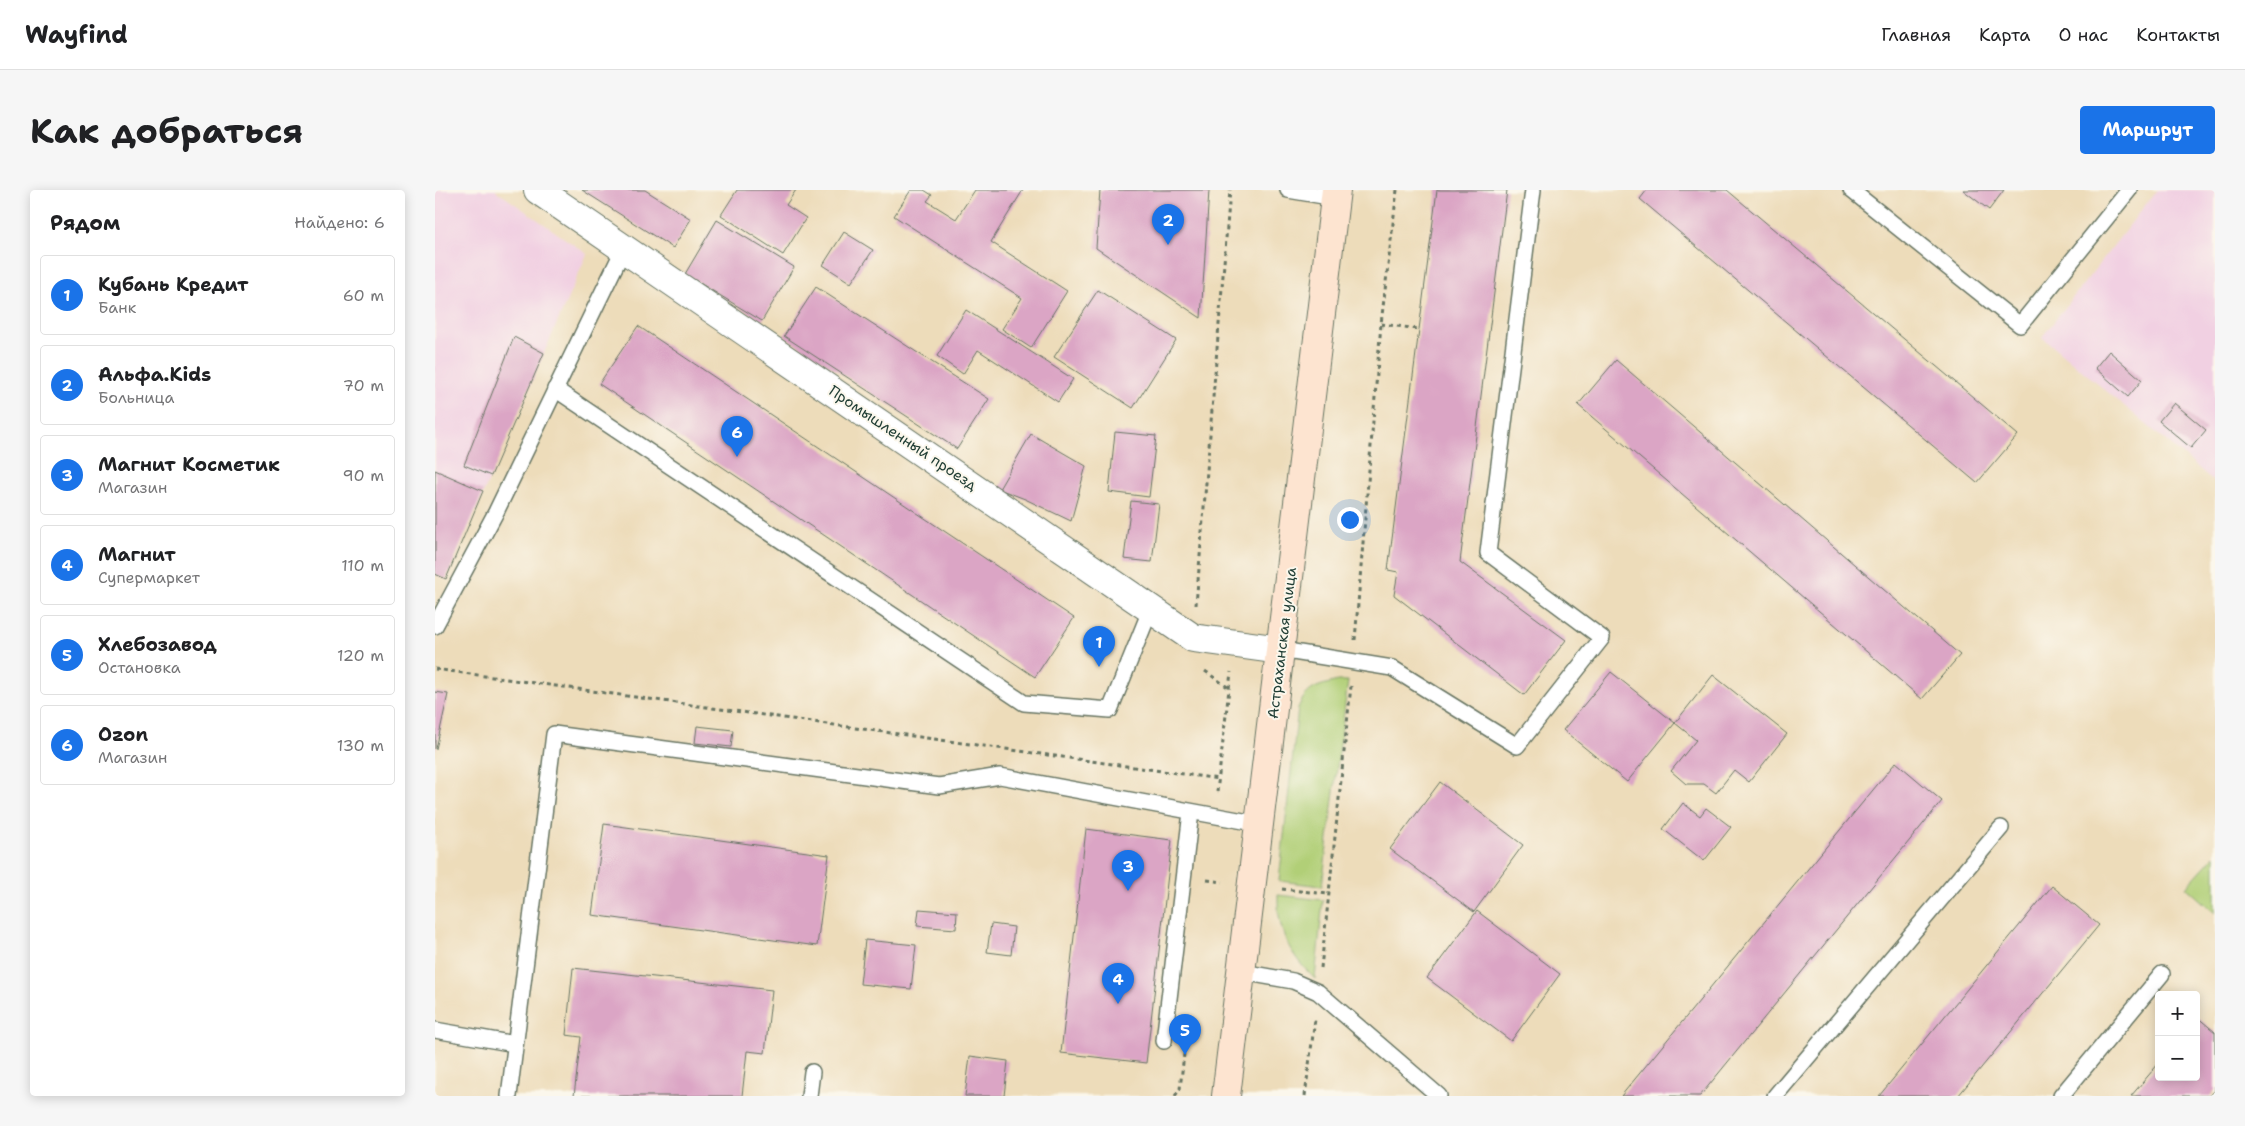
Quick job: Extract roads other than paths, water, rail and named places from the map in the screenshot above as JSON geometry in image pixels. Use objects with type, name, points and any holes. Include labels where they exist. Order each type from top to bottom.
[{"type":"street","name":"Промышленный проезд","points":[[538,190],[1193,638],[1281,650]]},
{"type":"street","name":"Астраханская улица","points":[[1226,1096],[1336,194]]},
{"type":"lane","points":[[1287,190],[1336,194]]},
{"type":"lane","points":[[1281,650],[1391,668],[1517,746],[1602,638],[1488,553],[1533,190]]},
{"type":"lane","points":[[1851,190],[2020,326],[2129,190]]},
{"type":"lane","points":[[435,626],[496,512],[624,248]]},
{"type":"lane","points":[[555,389],[1024,703],[1110,710],[1151,608]]},
{"type":"lane","points":[[509,1096],[555,734],[939,786],[1000,776],[1260,824]]},
{"type":"lane","points":[[1164,1041],[1191,812]]},
{"type":"lane","points":[[1775,1096],[2001,828]]},
{"type":"lane","points":[[1242,972],[1293,981],[1318,992],[1439,1096]]},
{"type":"lane","points":[[2061,1096],[2162,974]]},
{"type":"lane","points":[[435,1030],[515,1044]]},
{"type":"lane","points":[[809,1096],[812,1072]]},
{"type":"place","name":"Альфа.Kids","points":[[1168,245]]},
{"type":"place","name":"Ozon","points":[[737,457]]},
{"type":"place","name":"Кубань Кредит","points":[[1099,667]]},
{"type":"place","name":"Магнит Косметик","points":[[1128,891]]},
{"type":"place","name":"Магнит","points":[[1118,1004]]},
{"type":"place","name":"Хлебозавод","points":[[1185,1055]]}]
